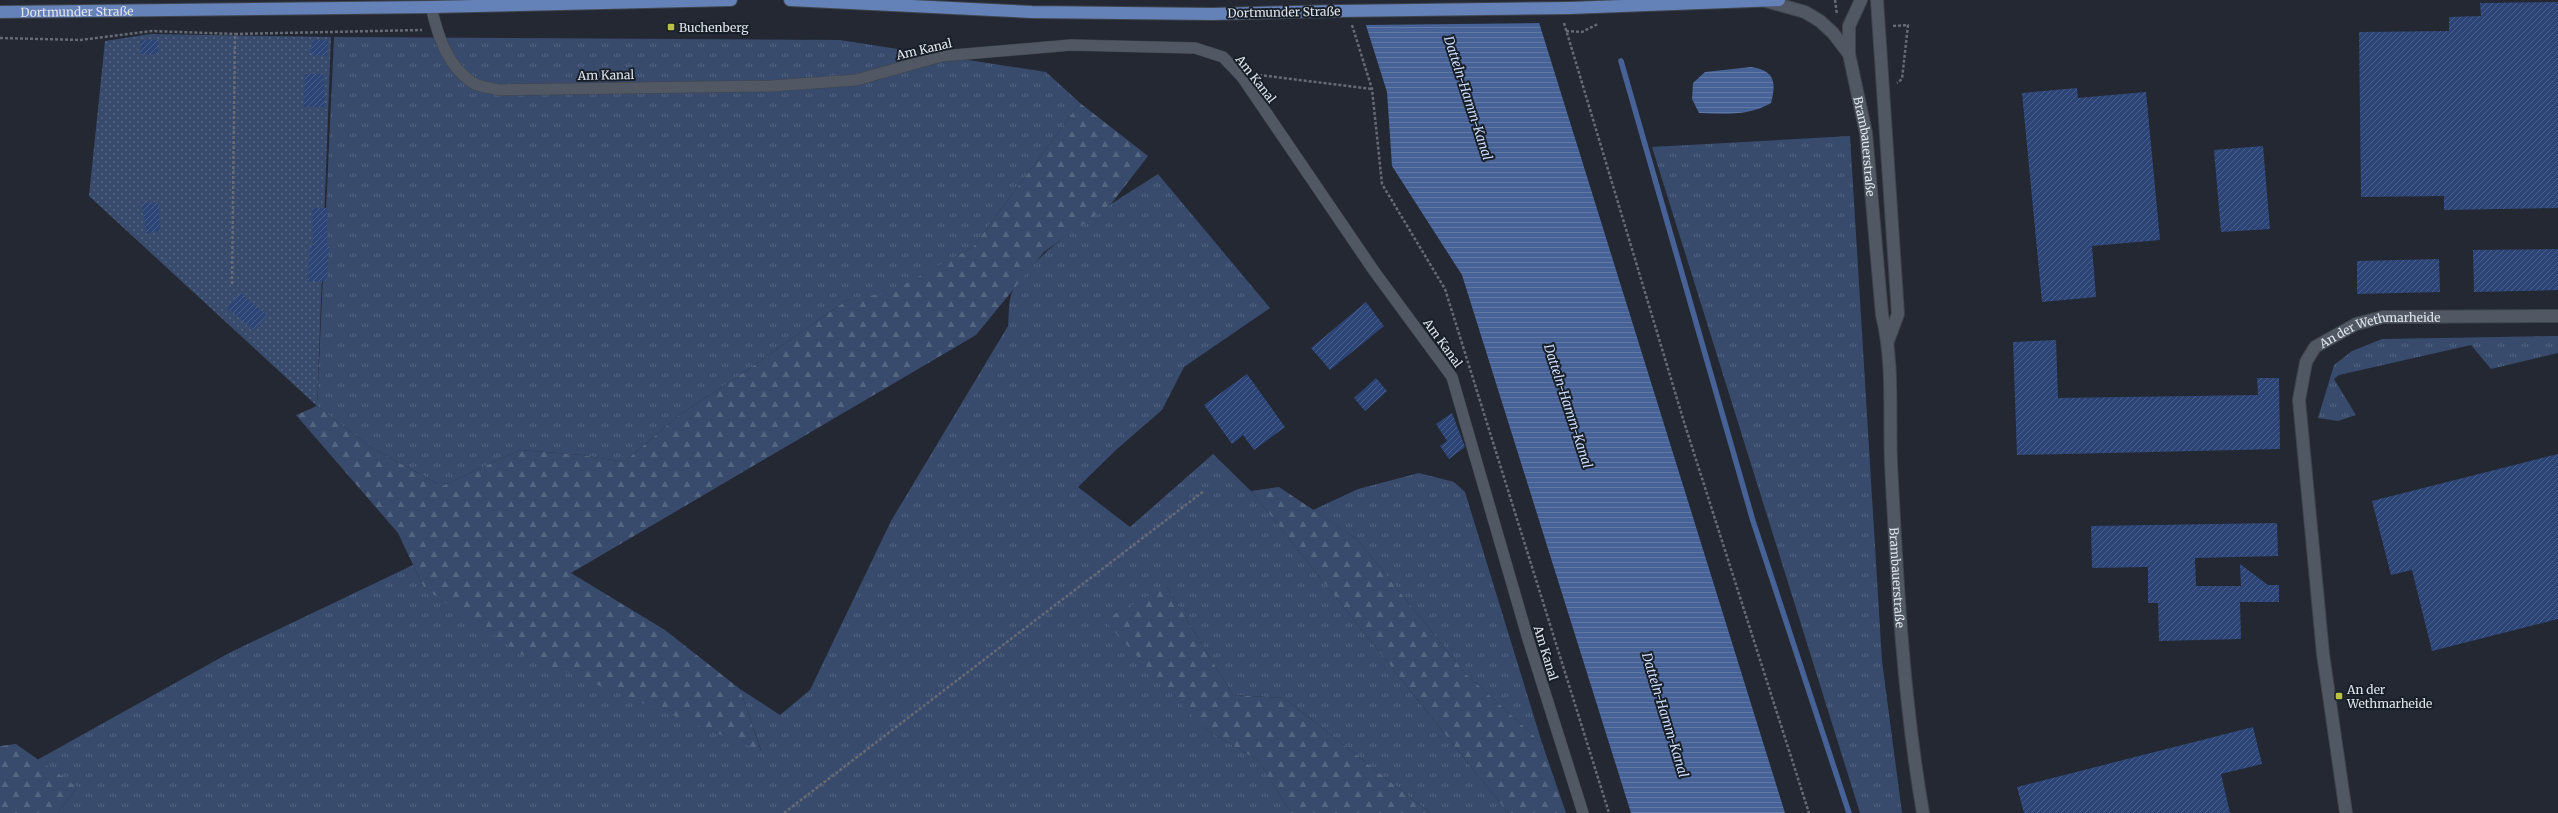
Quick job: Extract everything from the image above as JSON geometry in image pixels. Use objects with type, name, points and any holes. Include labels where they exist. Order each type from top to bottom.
[{"type":"main road","name":"Dortmunder Straße","points":[[0,12],[731,0]]},
{"type":"main road","name":"Dortmunder Straße","points":[[790,0],[1032,12],[1212,14],[1569,8],[1779,0]]},
{"type":"main road","points":[[1849,54],[1849,26],[1861,0]]},
{"type":"main road","name":"Brambauerstraße","points":[[1877,0],[1898,314],[1888,341]]},
{"type":"main road","name":"Brambauerstraße","points":[[1766,1],[1805,12],[1820,21],[1833,33],[1849,54],[1866,133],[1882,315],[1888,341],[1891,462],[1900,603],[1915,767],[1923,813]]},
{"type":"main road","name":"An der Wethmarheide","points":[[2346,813],[2323,654],[2308,513],[2299,400],[2306,362],[2315,347],[2328,338],[2356,324],[2383,317],[2558,316]]},
{"type":"lane","name":"Am Kanal","points":[[431,4],[436,30],[444,50],[457,69],[475,84],[499,90],[771,86],[856,80],[942,56],[1071,44],[1196,48],[1223,57],[1242,77],[1374,271],[1452,377],[1528,639],[1583,813]]},
{"type":"path","points":[[1598,24],[1582,32],[1566,31],[1684,422],[1809,813]]},
{"type":"path","points":[[0,38],[80,40],[152,31],[235,34],[436,30]]},
{"type":"path","points":[[232,284],[235,34]]},
{"type":"path","points":[[1242,77],[1253,75],[1372,89]]},
{"type":"path","points":[[784,813],[1204,490]]},
{"type":"green space","points":[[150,34],[331,37],[317,406],[89,196],[105,41]]},
{"type":"green space","points":[[334,37],[840,40],[1046,72],[1080,103],[973,247],[890,293],[847,300],[736,378],[682,413],[624,462],[582,455],[520,450],[442,486],[372,448],[317,406]]},
{"type":"green space","points":[[1080,103],[1148,156],[1111,204],[1044,252],[976,335],[571,573],[665,630],[740,689],[761,751],[521,654],[424,588],[398,533],[296,415],[317,406],[372,448],[442,486],[520,450],[582,455],[624,462],[682,413],[736,378],[847,300],[890,292],[973,247]]},
{"type":"green space","points":[[1850,136],[1882,661],[1902,813],[1860,813],[1652,147]]},
{"type":"green space","points":[[1158,174],[1270,308],[1184,367],[1162,410],[1117,449],[1078,487],[1130,527],[1213,454],[1251,491],[1508,813],[1430,813],[1284,698],[1233,695],[1166,586],[1202,727],[1259,761],[1291,813],[58,813],[77,787],[37,760],[229,653],[413,565],[424,588],[761,750],[740,689],[780,715],[810,690],[891,521],[1008,326],[1009,303],[1013,290],[1025,274],[1059,241],[1100,211]]},
{"type":"green space","points":[[2558,336],[2558,353],[2491,369],[2471,345],[2339,375],[2334,379],[2356,415],[2338,421],[2318,418],[2334,365],[2352,351],[2382,339]]},
{"type":"green space","points":[[1419,473],[1454,482],[1465,492],[1542,743],[1466,674],[1357,539],[1313,510],[1358,489]]},
{"type":"green space","points":[[1279,487],[1357,539],[1466,674],[1542,743],[1566,813],[1508,813],[1251,491]]},
{"type":"green space","points":[[1166,586],[1233,695],[1284,698],[1430,813],[1291,813],[1259,761],[1202,727],[1104,620]]},
{"type":"green space","points":[[16,744],[77,787],[58,813],[0,813],[0,746]]},
{"type":"water","name":"Datteln-Hamm-Kanal","points":[[1358,0],[1532,0],[1785,813],[1631,813],[1462,275],[1392,166],[1387,92]]},
{"type":"water","points":[[1751,67],[1765,71],[1772,78],[1774,89],[1771,103],[1745,112],[1727,114],[1699,113],[1692,99],[1693,83],[1705,72]]},
{"type":"pier","points":[[1356,0],[1534,0],[1541,23],[1364,25]]},
{"type":"building","points":[[2558,2],[2558,208],[2444,210],[2444,196],[2361,197],[2359,32],[2449,31],[2449,17],[2481,16],[2480,3]]},
{"type":"building","points":[[141,40],[158,40],[158,54],[140,54]]},
{"type":"building","points":[[312,40],[328,40],[327,56],[311,55]]},
{"type":"building","points":[[305,74],[323,74],[325,107],[304,107]]},
{"type":"building","points":[[2077,88],[2078,98],[2146,92],[2160,240],[2092,246],[2096,297],[2042,302],[2022,93]]},
{"type":"building","points":[[2263,146],[2270,229],[2221,232],[2214,150]]},
{"type":"building","points":[[158,202],[160,231],[146,233],[142,203]]},
{"type":"building","points":[[312,208],[327,208],[327,247],[329,247],[327,281],[308,281],[310,246],[313,246]]},
{"type":"building","points":[[2558,249],[2558,290],[2474,292],[2473,250]]},
{"type":"building","points":[[2439,259],[2440,292],[2357,294],[2357,261]]},
{"type":"building","points":[[240,293],[267,315],[254,330],[227,308]]},
{"type":"building","points":[[1366,302],[1384,326],[1330,370],[1311,348]]},
{"type":"building","points":[[2056,340],[2058,398],[2258,395],[2257,378],[2279,378],[2280,449],[2017,455],[2013,342]]},
{"type":"building","points":[[1247,374],[1285,427],[1254,450],[1243,435],[1232,444],[1204,405]]},
{"type":"building","points":[[1376,378],[1387,391],[1365,411],[1354,398]]},
{"type":"building","points":[[1452,413],[1465,447],[1449,459],[1440,446],[1447,441],[1436,424]]},
{"type":"building","points":[[2558,454],[2558,619],[2432,651],[2412,570],[2391,575],[2372,501]]},
{"type":"building","points":[[2277,523],[2278,556],[2195,558],[2196,586],[2241,586],[2240,564],[2268,585],[2279,585],[2279,602],[2240,602],[2241,639],[2159,641],[2158,603],[2148,603],[2148,567],[2092,568],[2091,526]]},
{"type":"building","points":[[2253,727],[2262,764],[2221,774],[2230,813],[2024,813],[2017,787]]},
{"type":"waterway","points":[[1621,61],[1753,521],[1849,813]]},
{"type":"place","name":"Buchenberg","points":[[671,27]]},
{"type":"place","name":"An der Wethmarheide","points":[[2339,696]]}]
